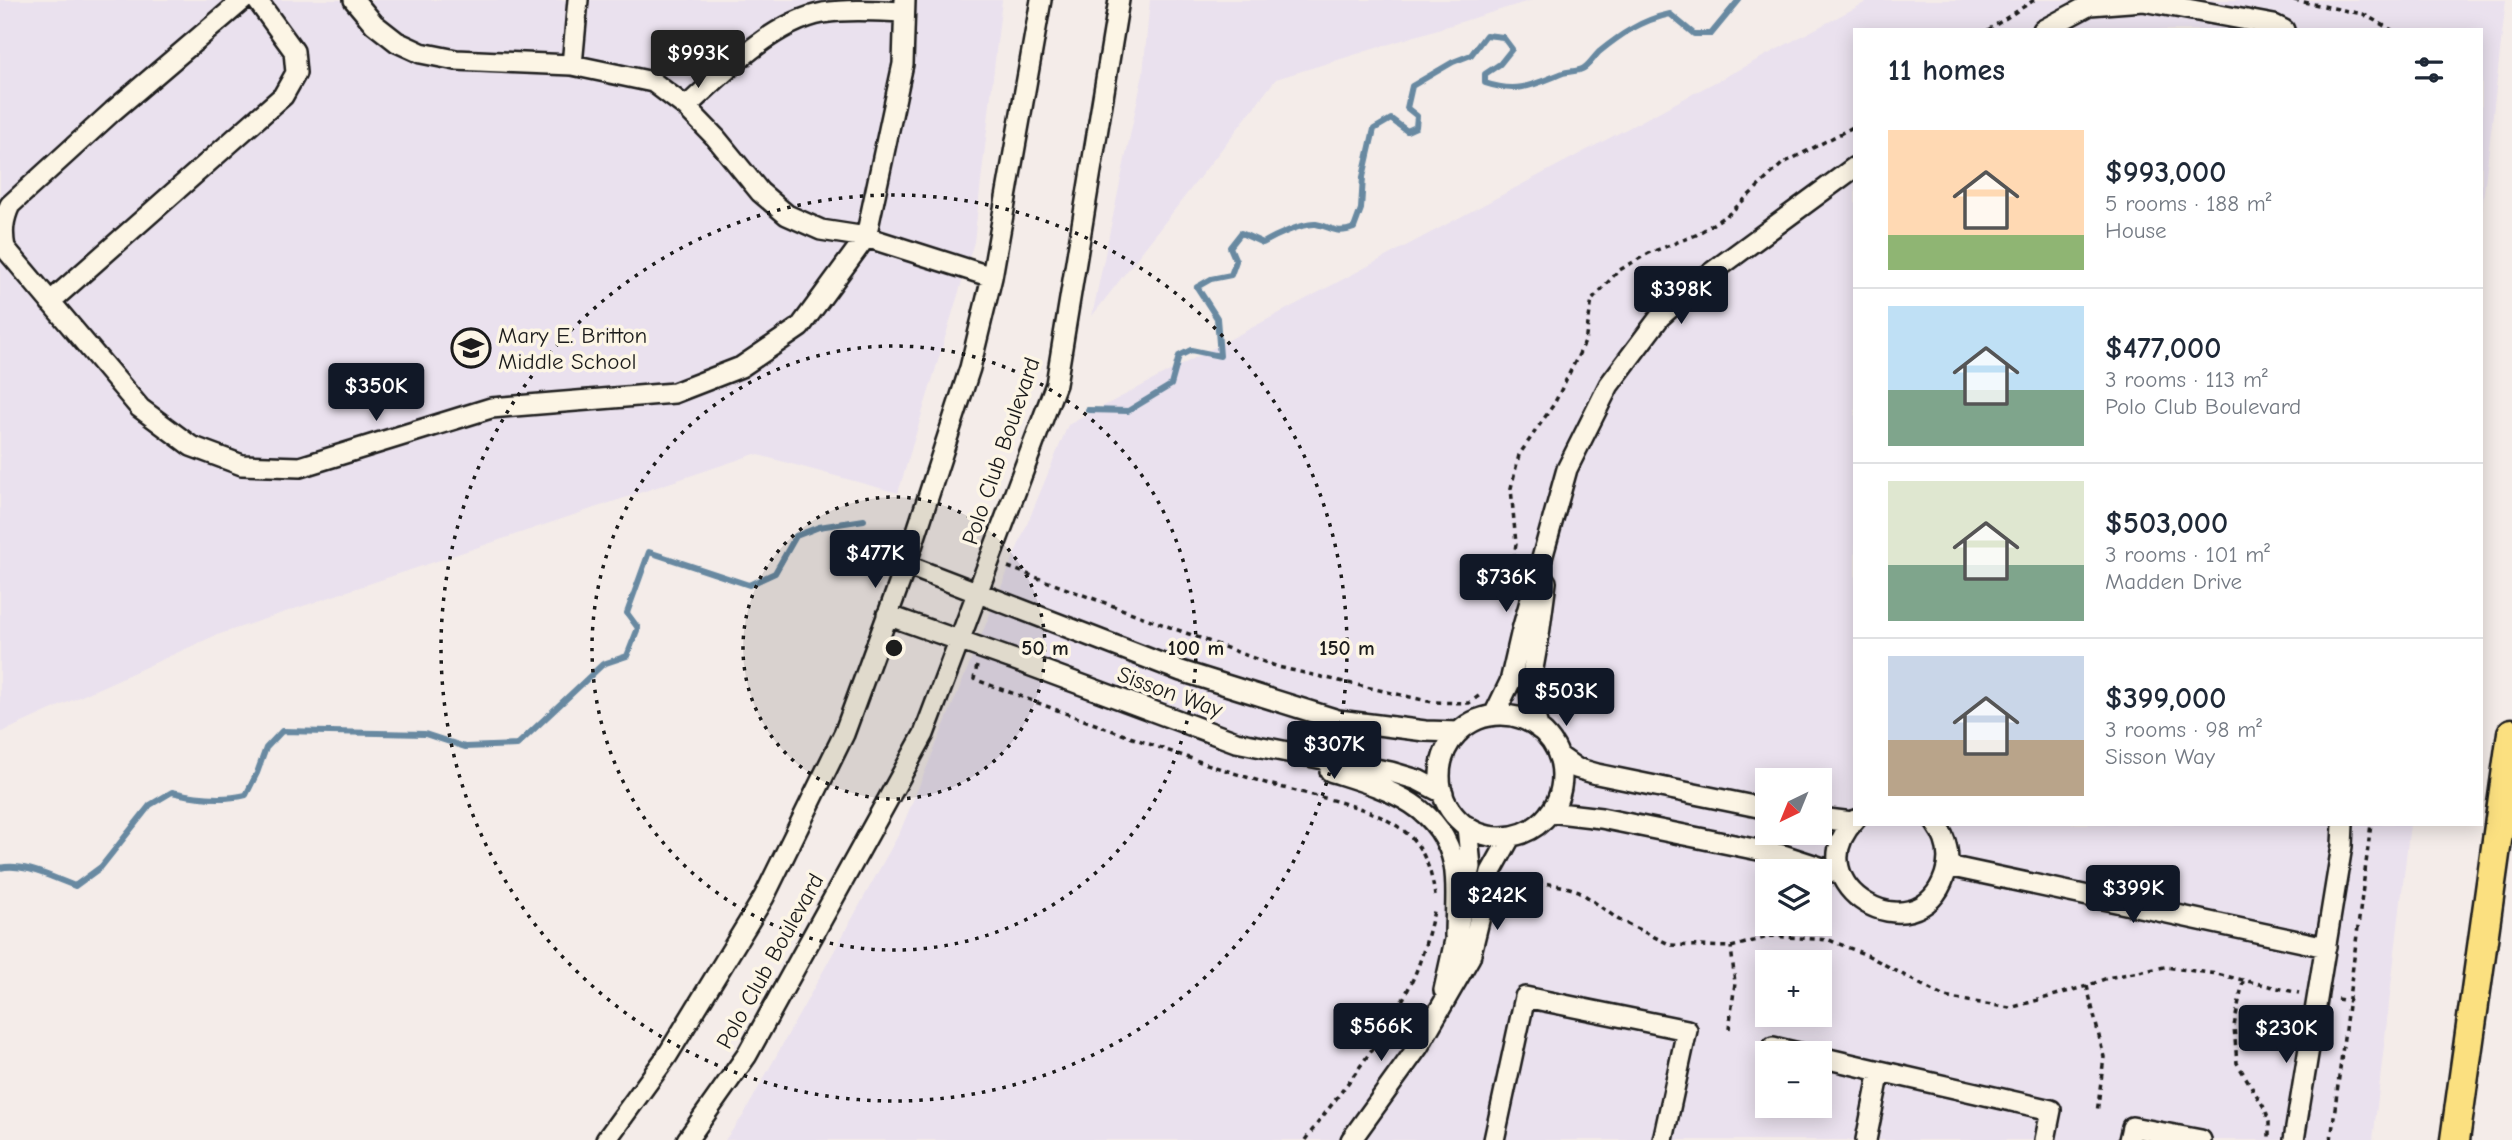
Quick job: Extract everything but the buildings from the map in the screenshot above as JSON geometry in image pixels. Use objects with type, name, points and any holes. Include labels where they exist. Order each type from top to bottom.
[{"type":"highway","points":[[2455,1140],[2512,733]]},
{"type":"street","points":[[243,0],[113,111],[10,205],[4,217],[3,233],[5,248],[139,408],[191,446],[242,465],[300,467],[491,408],[674,393],[741,367],[800,327],[866,237],[903,64],[905,6],[820,14],[793,23],[740,58],[686,107]]},
{"type":"street","points":[[50,302],[283,96],[296,73],[294,51],[257,0]]},
{"type":"street","points":[[354,0],[374,24],[397,42],[421,53],[456,61],[572,65],[653,82],[686,107],[716,138],[760,192],[787,215],[821,230],[866,237],[992,277]]},
{"type":"street","points":[[572,65],[578,0]]},
{"type":"street","name":"Polo Club Boulevard","points":[[606,1140],[667,1056],[764,897],[844,734],[906,565],[970,368],[992,277],[1041,0]]},
{"type":"street","name":"Polo Club Boulevard","points":[[687,1140],[747,1055],[924,734],[978,592],[1056,384],[1119,0]]},
{"type":"street","points":[[2047,28],[2090,5],[2143,1],[2280,28]]},
{"type":"street","points":[[1494,715],[1510,682],[1567,469],[1609,385],[1660,317],[1700,281],[1853,168]]},
{"type":"street","points":[[1539,729],[1531,705],[1530,685],[1539,635],[1552,525]]},
{"type":"street","name":"Sisson Way","points":[[906,565],[1181,671],[1338,720],[1425,731],[1459,732]]},
{"type":"street","name":"Sisson Way","points":[[887,615],[1236,742],[1391,772],[1418,780],[1443,793]]},
{"type":"street","points":[[1494,715],[1525,720],[1539,729],[1551,741],[1559,756],[1561,785],[1558,799],[1550,812],[1526,831],[1511,836],[1488,835],[1467,826],[1456,817],[1443,793],[1440,776],[1448,745],[1459,732],[1475,720],[1494,715]]},
{"type":"street","points":[[1236,742],[1372,785],[1412,803],[1431,818],[1446,843],[1454,866],[1455,936]]},
{"type":"street","points":[[1559,756],[1576,768],[1597,774],[1755,806]]},
{"type":"street","points":[[1550,812],[1601,818],[1783,855],[1841,874]]},
{"type":"street","points":[[1832,819],[1853,821]]},
{"type":"street","points":[[1853,823],[1843,838],[1839,856],[1841,874],[1850,890],[1863,903],[1880,911],[1898,912],[1916,908],[1931,898],[1942,884],[1948,866],[1947,849],[1938,826]]},
{"type":"street","points":[[1441,1005],[1471,867],[1467,826]]},
{"type":"street","points":[[2294,1140],[2342,846],[2343,826]]},
{"type":"street","points":[[1351,1140],[1418,1047],[1470,957],[1491,872],[1511,836]]},
{"type":"street","points":[[1948,866],[2326,947]]},
{"type":"street","points":[[1494,1140],[1525,997],[1687,1030],[1663,1140]]},
{"type":"street","points":[[1832,1060],[2051,1110],[2045,1140]]},
{"type":"street","points":[[1866,1140],[1880,1071]]},
{"type":"street","points":[[2129,1140],[2132,1127],[2201,1140]]},
{"type":"path","points":[[1991,28],[2034,0]]},
{"type":"path","points":[[2294,0],[2363,13],[2389,28]]},
{"type":"path","points":[[1505,611],[1516,544],[1511,488],[1519,455],[1554,404],[1585,342],[1592,300],[1618,271],[1649,253],[1696,235],[1730,214],[1782,164],[1853,127]]},
{"type":"path","points":[[997,599],[1007,566],[1278,667],[1432,702],[1469,703],[1479,697],[1483,688]]},
{"type":"path","points":[[982,649],[974,679],[1260,781],[1378,815],[1406,831],[1419,847],[1432,873],[1436,903],[1427,943],[1412,980],[1386,1026],[1305,1140]]},
{"type":"path","points":[[2331,1140],[2371,826]]},
{"type":"path","points":[[1506,876],[1579,891],[1619,920],[1671,945],[1731,947],[1772,936],[1829,940],[1867,955],[1944,997],[2010,1009],[2107,978],[2165,967],[2217,974],[2304,994]]},
{"type":"path","points":[[1729,1029],[1735,983],[1731,947]]},
{"type":"path","points":[[2243,981],[2234,1026],[2236,1063],[2265,1109],[2269,1122],[2269,1140]]},
{"type":"path","points":[[2087,986],[2104,1057],[2096,1113]]},
{"type":"path","points":[[2336,999],[2349,1001]]},
{"type":"shaded area","name":"Mary E. Britton Middle School","points":[[0,0],[1002,0],[974,242],[898,493],[755,454],[214,636],[0,733]]},
{"type":"shaded area","points":[[1150,0],[1532,0],[1276,79],[1092,316],[1143,74]]},
{"type":"shaded area","points":[[1870,0],[2506,0],[2483,201],[2483,28],[1853,28],[1853,826],[2410,826],[2373,1140],[725,1140],[743,1116],[900,832],[1068,425]]},
{"type":"waterway","points":[[1088,410],[1128,411],[1171,385],[1179,356],[1191,350],[1220,356],[1217,318],[1197,287],[1211,279],[1231,275],[1236,261],[1230,247],[1241,233],[1263,243],[1289,230],[1310,224],[1338,231],[1354,228],[1361,209],[1363,177],[1374,129],[1391,119],[1407,131],[1416,127],[1417,116],[1407,108],[1412,86],[1453,62],[1471,55],[1486,35],[1503,37],[1512,49],[1500,64],[1485,74],[1485,83],[1507,88],[1525,87],[1582,69],[1599,52],[1624,34],[1641,24],[1670,14],[1694,34],[1711,34],[1739,0]]},
{"type":"waterway","points":[[0,868],[28,869],[75,886],[101,867],[150,805],[172,792],[209,798],[246,795],[266,748],[282,731],[425,734],[465,747],[517,745],[603,664],[627,656],[638,628],[627,613],[649,552],[749,585],[775,573],[796,536],[819,527],[864,520]]},
{"type":"place","name":"Mary E. Britton Middle School","points":[[471,348]]}]
